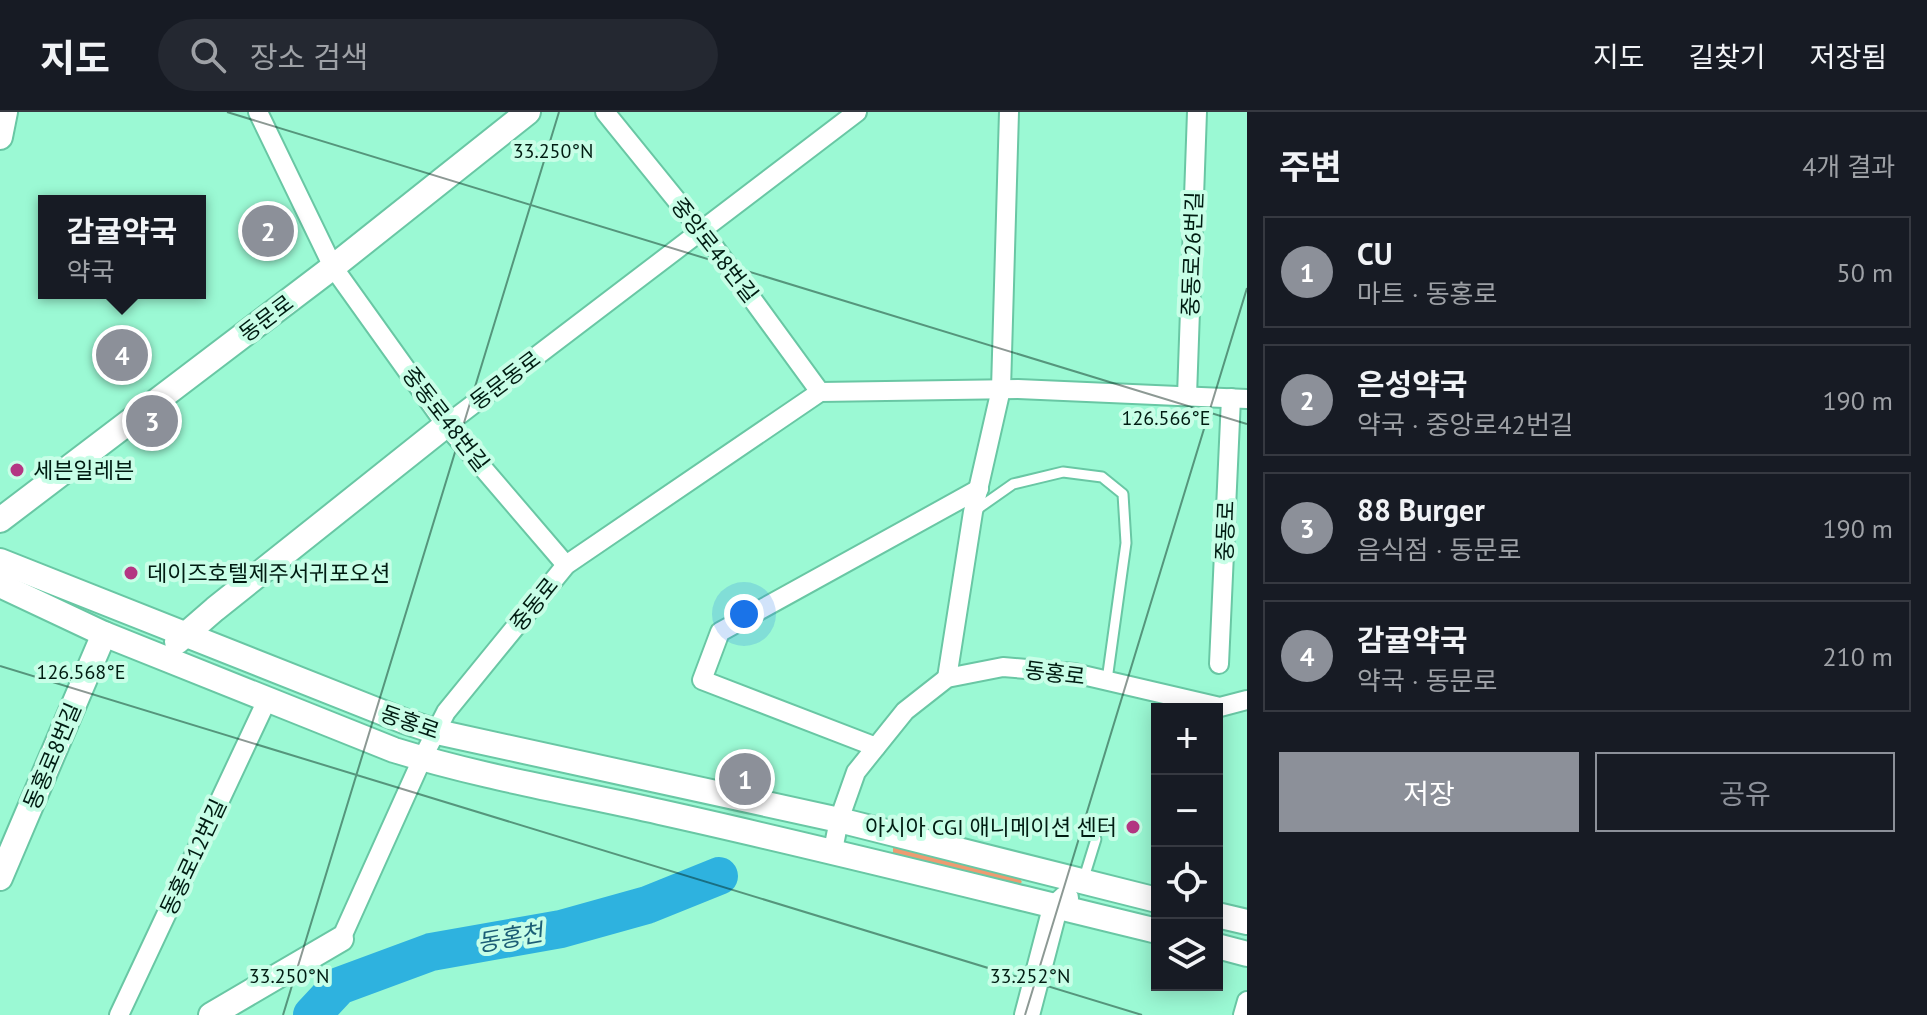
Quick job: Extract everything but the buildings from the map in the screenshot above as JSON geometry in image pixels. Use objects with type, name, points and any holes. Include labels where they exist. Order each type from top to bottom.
[{"type":"main road","points":[[0,137],[5,112]]},
{"type":"main road","name":"동문로","points":[[0,520],[333,267],[528,112]]},
{"type":"main road","name":"동문동로","points":[[161,658],[185,634],[446,425]]},
{"type":"main road","points":[[0,544],[0,558]]},
{"type":"main road","name":"동홍로","points":[[0,558],[437,732],[839,820],[1151,899]]},
{"type":"main road","name":"동홍로","points":[[0,585],[161,658],[422,759],[487,776],[833,850],[1151,930]]},
{"type":"main road","name":"동홍로8번길","points":[[0,878],[104,634]]},
{"type":"main road","points":[[1027,1015],[1055,908],[1082,883]]},
{"type":"main road","points":[[1223,916],[1247,922]]},
{"type":"main road","name":"중동로","points":[[211,1015],[341,939]]},
{"type":"main road","points":[[1223,948],[1247,954]]},
{"type":"street","name":"중동로48번길","points":[[258,112],[333,267],[446,425],[566,565]]},
{"type":"street","name":"중앙로48번길","points":[[605,112],[701,230],[820,392]]},
{"type":"street","name":"동문동로","points":[[446,425],[857,112]]},
{"type":"street","points":[[947,678],[973,512],[1001,389],[1009,112]]},
{"type":"street","name":"중동로26번길","points":[[1187,396],[1197,112]]},
{"type":"street","name":"중동로","points":[[341,939],[446,712],[566,565],[820,392],[1001,389],[1239,399],[1219,664]]},
{"type":"street","points":[[876,747],[702,680],[720,632],[979,489]]},
{"type":"street","name":"동홍로","points":[[833,850],[839,820],[856,772],[905,711],[947,678],[1003,667],[1074,673],[1220,707],[1247,700]]},
{"type":"street","name":"동홍로12번길","points":[[119,1015],[267,700]]},
{"type":"street","points":[[1243,1015],[1247,1001]]},
{"type":"lane","points":[[973,512],[1013,484],[1063,472],[1102,477],[1123,494],[1126,543],[1107,680]]},
{"type":"lane","points":[[1082,883],[1096,839]]},
{"type":"shaded area","points":[[893,847],[1018,876],[1022,882],[1017,886],[893,855]]},
{"type":"waterway","name":"동홍천","points":[[312,1015],[339,986],[431,952],[561,929],[647,905],[719,876]]},
{"type":"place","name":"은성약국","points":[[268,231]]},
{"type":"place","name":"감귤약국","points":[[122,355]]},
{"type":"place","name":"88 Burger","points":[[152,421]]},
{"type":"place","name":"세븐일레븐","points":[[17,470]]},
{"type":"place","name":"데이즈호텔제주서귀포오션","points":[[131,573]]},
{"type":"place","name":"CU","points":[[745,779]]},
{"type":"place","name":"아시아 CGI 애니메이션 센터","points":[[1133,827]]}]
